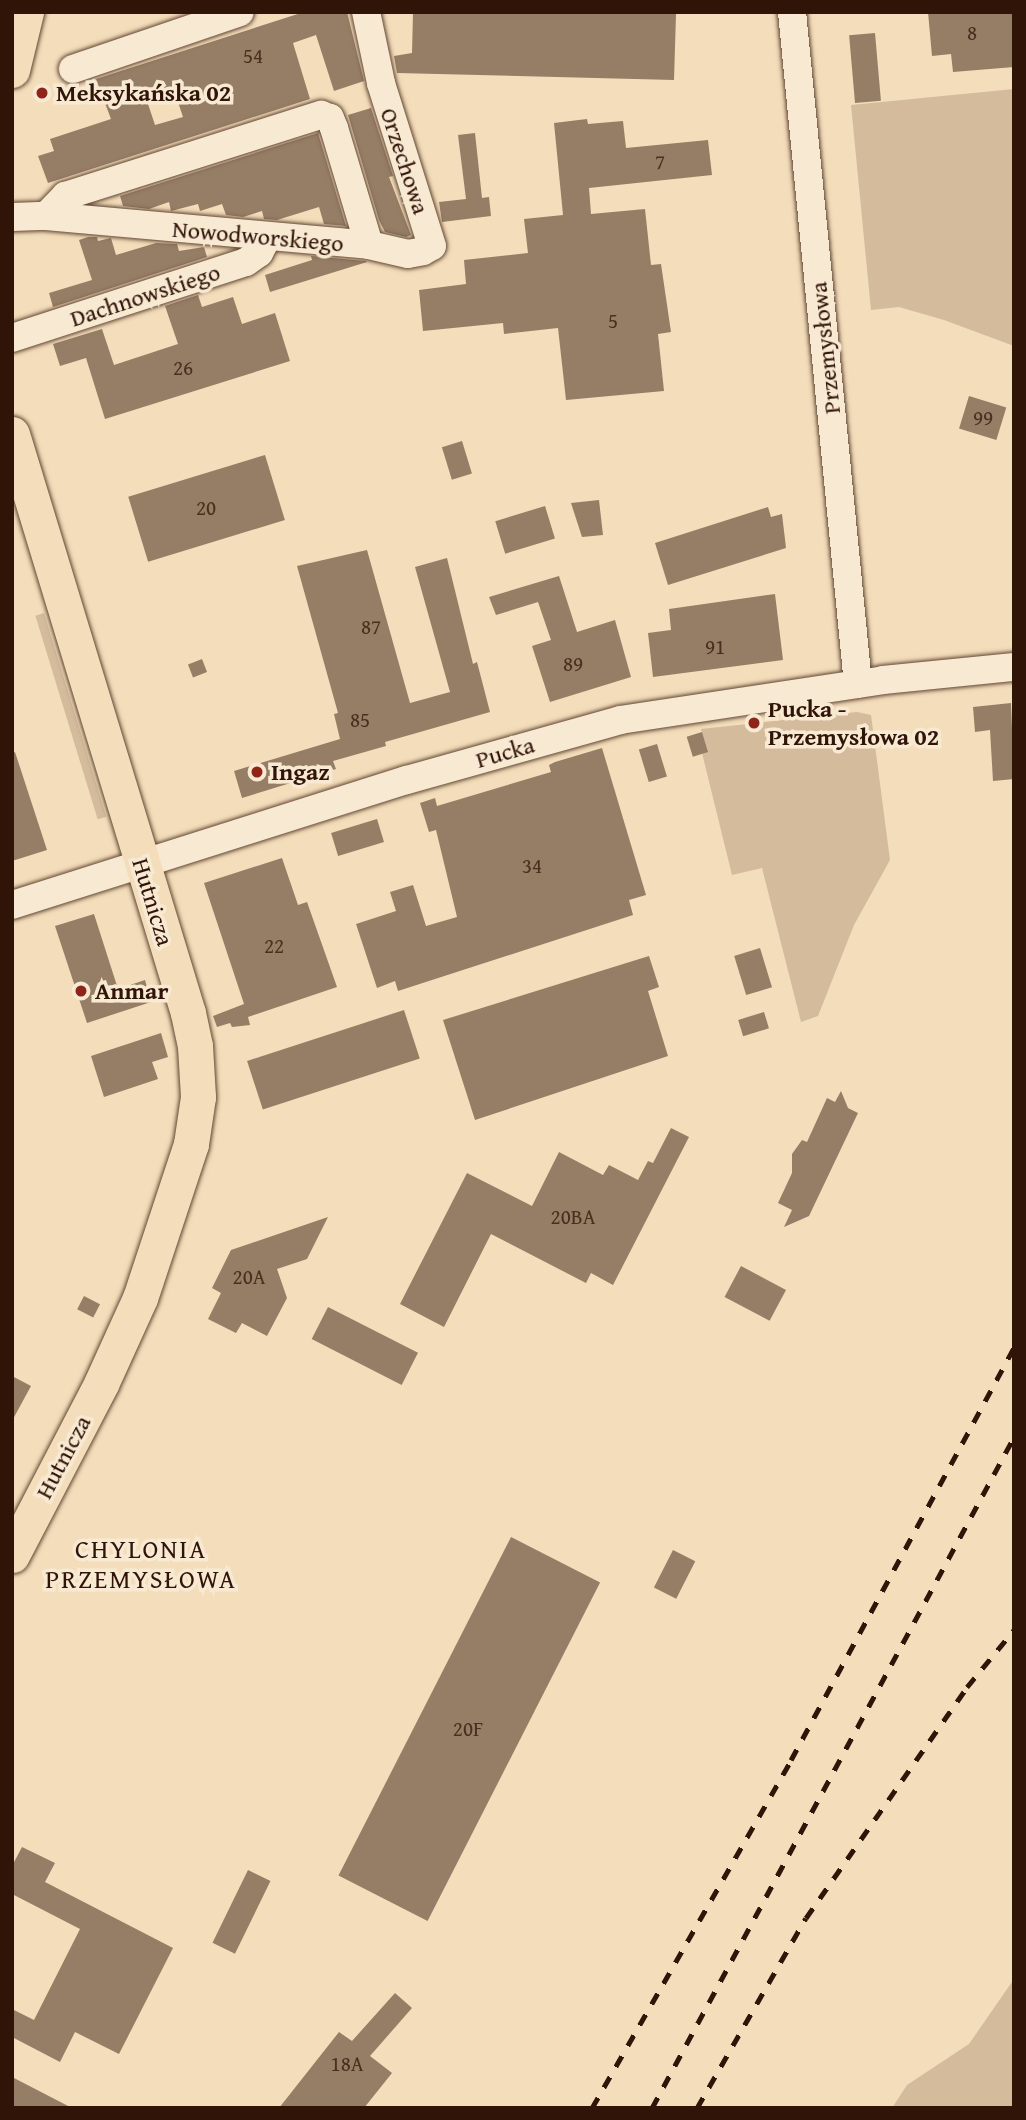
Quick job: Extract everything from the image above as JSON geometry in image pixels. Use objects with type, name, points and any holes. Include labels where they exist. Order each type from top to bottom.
[{"type":"main road","points":[[12,70],[26,12]]},
{"type":"main road","name":"Hutnicza","points":[[12,435],[188,1013],[198,1074],[196,1123],[140,1298],[101,1384],[12,1555]]},
{"type":"street","points":[[73,69],[240,12]]},
{"type":"street","name":"Orzechowa","points":[[366,12],[383,93],[432,246],[408,254],[369,245]]},
{"type":"street","name":"Przemysłowa","points":[[792,12],[859,684]]},
{"type":"street","name":"Nowodworskiego","points":[[12,217],[46,216],[267,238],[369,245],[334,128],[330,118],[321,115],[65,196],[46,216]]},
{"type":"street","name":"Dachnowskiego","points":[[12,338],[246,262],[258,253],[267,238]]},
{"type":"street","name":"Pucka","points":[[12,905],[407,780],[620,720],[859,684],[1014,667]]},
{"type":"shaded area","points":[[1014,89],[1014,346],[944,320],[899,307],[871,310],[851,105]]},
{"type":"shaded area","points":[[44,613],[106,817],[98,819],[35,616]]},
{"type":"shaded area","points":[[857,712],[871,715],[890,860],[854,925],[818,1016],[801,1022],[762,868],[732,875],[702,753],[708,751],[701,729]]},
{"type":"shaded area","points":[[1014,1979],[1014,2108],[892,2108],[907,2085],[969,2044]]},
{"type":"building","points":[[304,12],[347,12],[364,81],[334,91],[316,35],[293,43],[310,99],[48,183],[38,156],[54,151],[50,139],[111,119],[96,79]],"holes":[[[174,90],[183,117],[155,125],[146,98]]]},
{"type":"building","points":[[413,12],[676,14],[674,80],[397,73],[394,56],[412,53]]},
{"type":"building","points":[[928,12],[1014,12],[1014,67],[953,72],[951,54],[932,56]]},
{"type":"building","points":[[875,33],[881,101],[855,103],[849,35]]},
{"type":"building","points":[[371,108],[393,176],[389,177],[411,235],[406,237],[385,232],[379,220],[348,115]]},
{"type":"building","points":[[587,119],[588,124],[623,121],[626,148],[708,140],[712,175],[589,188],[591,214],[645,209],[651,265],[661,264],[671,332],[658,334],[664,391],[566,400],[558,328],[504,334],[503,323],[423,331],[419,290],[466,284],[464,260],[528,253],[524,219],[563,215],[554,123]]},
{"type":"building","points":[[318,133],[346,226],[324,224],[319,207],[277,220],[264,219],[262,211],[243,217],[226,215],[222,204],[200,211],[198,204],[171,211],[169,202],[149,209],[123,206],[120,196]]},
{"type":"building","points":[[475,133],[482,198],[489,197],[491,216],[442,222],[439,202],[466,199],[458,135]]},
{"type":"building","points":[[97,237],[98,241],[111,238],[116,255],[156,243],[177,244],[179,251],[204,247],[207,257],[53,307],[49,293],[92,280],[79,240]]},
{"type":"building","points":[[311,256],[367,262],[270,292],[265,275],[312,260]]},
{"type":"building","points":[[198,295],[202,307],[233,297],[242,324],[275,313],[290,361],[105,419],[86,358],[60,366],[53,344],[102,329],[114,365],[178,344],[165,306]]},
{"type":"building","points":[[969,396],[1006,407],[996,440],[959,429]]},
{"type":"building","points":[[462,441],[472,474],[452,480],[442,447]]},
{"type":"building","points":[[265,455],[285,520],[148,562],[128,497]]},
{"type":"building","points":[[599,500],[603,535],[582,537],[571,503]]},
{"type":"building","points":[[545,506],[555,539],[505,554],[495,521]]},
{"type":"building","points":[[768,507],[771,517],[782,514],[786,548],[668,585],[655,543]]},
{"type":"building","points":[[367,550],[410,703],[450,692],[415,567],[447,558],[473,664],[477,662],[490,712],[385,742],[386,746],[333,761],[336,769],[242,798],[234,771],[340,739],[334,714],[338,713],[297,566]]},
{"type":"building","points":[[559,576],[577,632],[615,620],[631,677],[550,702],[532,646],[551,640],[538,602],[496,615],[489,597]]},
{"type":"building","points":[[775,594],[783,660],[653,677],[648,633],[671,630],[669,609]]},
{"type":"building","points":[[202,659],[207,672],[193,677],[188,664]]},
{"type":"building","points":[[1011,703],[1014,779],[993,781],[990,730],[975,732],[973,707]]},
{"type":"building","points":[[702,732],[708,752],[693,757],[687,737]]},
{"type":"building","points":[[657,744],[667,777],[649,782],[639,750]]},
{"type":"building","points":[[602,748],[646,895],[629,900],[633,915],[398,991],[395,981],[377,988],[356,924],[396,911],[390,892],[413,885],[426,926],[457,917],[436,830],[429,832],[420,803],[435,798],[437,806],[551,772],[549,765],[555,762]]},
{"type":"building","points":[[15,752],[47,850],[12,861],[12,753]]},
{"type":"building","points":[[377,819],[384,842],[338,856],[331,833]]},
{"type":"building","points":[[282,858],[298,905],[307,902],[337,987],[248,1017],[250,1025],[232,1027],[230,1023],[217,1027],[213,1016],[244,1004],[204,883]]},
{"type":"building","points":[[94,914],[118,989],[145,980],[151,1002],[87,1023],[55,926]]},
{"type":"building","points":[[760,948],[772,987],[746,995],[734,956]]},
{"type":"building","points":[[649,956],[659,987],[648,991],[668,1056],[475,1120],[443,1020]]},
{"type":"building","points":[[404,1010],[420,1059],[263,1109],[247,1061]]},
{"type":"building","points":[[764,1012],[769,1028],[743,1036],[738,1020]]},
{"type":"building","points":[[161,1033],[168,1057],[152,1062],[158,1079],[104,1097],[91,1056]]},
{"type":"building","points":[[841,1091],[848,1108],[858,1113],[809,1216],[784,1227],[792,1210],[778,1203],[792,1173],[792,1154],[802,1140],[807,1142],[827,1098],[835,1102]]},
{"type":"building","points":[[671,1128],[689,1137],[613,1285],[591,1273],[586,1283],[491,1234],[444,1327],[400,1304],[467,1173],[532,1206],[559,1152],[603,1175],[609,1165],[638,1180],[648,1161],[653,1163]]},
{"type":"building","points":[[328,1217],[307,1259],[277,1269],[287,1298],[267,1336],[242,1323],[236,1333],[208,1319],[221,1293],[212,1288],[231,1250]]},
{"type":"building","points":[[741,1266],[786,1290],[770,1321],[725,1297]]},
{"type":"building","points":[[84,1296],[100,1304],[93,1318],[77,1309]]},
{"type":"building","points":[[328,1307],[418,1353],[402,1385],[312,1339]]},
{"type":"building","points":[[12,1376],[31,1386],[12,1421]]},
{"type":"building","points":[[511,1537],[600,1582],[428,1921],[338,1876]]},
{"type":"building","points":[[673,1550],[695,1561],[676,1599],[654,1587]]},
{"type":"building","points":[[22,1847],[55,1863],[45,1882],[173,1948],[119,2054],[75,2032],[60,2062],[12,2037],[12,2009],[34,2020],[80,1929],[12,1894],[12,1866]]},
{"type":"building","points":[[248,1870],[270,1881],[235,1954],[212,1943]]},
{"type":"building","points":[[395,1993],[412,2008],[370,2056],[392,2073],[364,2108],[279,2108],[339,2032],[352,2041]]},
{"type":"building","points":[[12,2077],[72,2108],[12,2108]]},
{"type":"railway","points":[[592,2108],[791,1760],[1014,1348]]},
{"type":"railway","points":[[652,2108],[1014,1437]]},
{"type":"railway","points":[[697,2108],[806,1918],[967,1687],[1014,1630]]},
{"type":"place","name":"Meksykańska 02","points":[[42,93]]},
{"type":"place","name":"Pucka - Przemysłowa 02","points":[[754,723]]},
{"type":"place","name":"Ingaz","points":[[257,772]]},
{"type":"place","name":"Anmar","points":[[81,991]]},
{"type":"district","name":"CHYLONIA PRZEMYSŁOWA","points":[[141,1564]]}]
